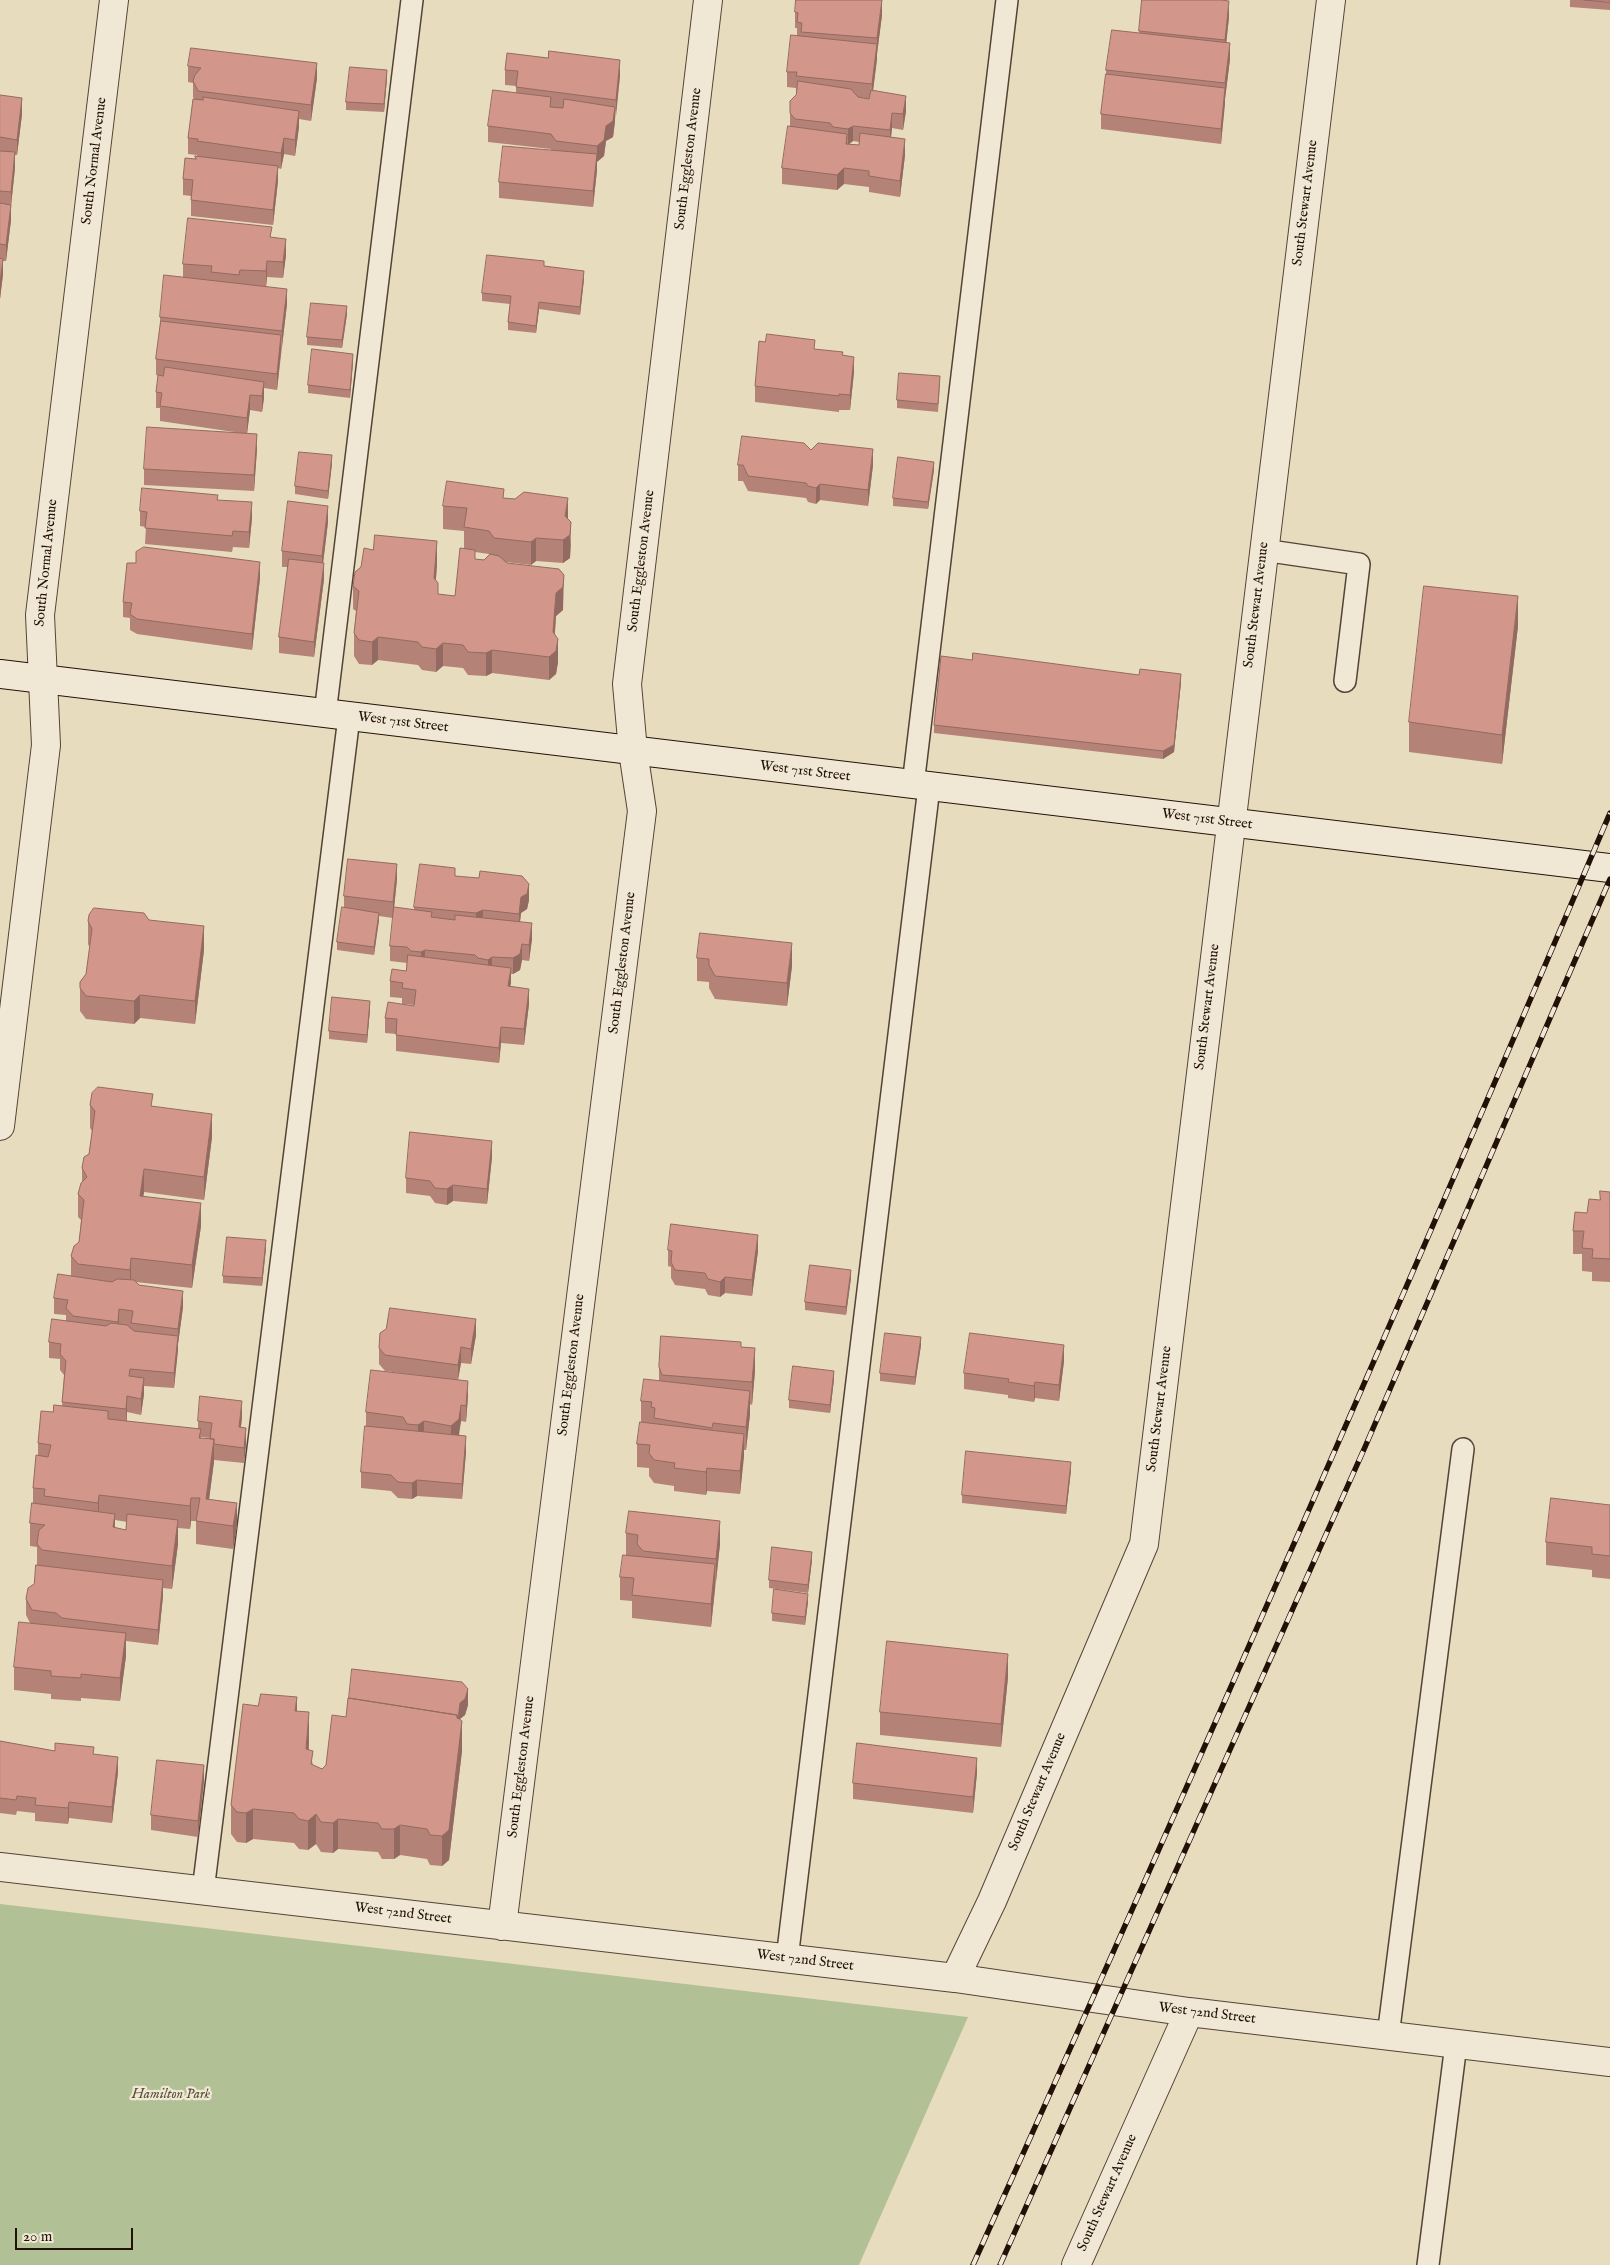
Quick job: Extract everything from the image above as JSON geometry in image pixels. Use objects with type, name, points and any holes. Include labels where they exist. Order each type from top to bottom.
[{"type":"street","name":"South Normal Avenue","points":[[0,1126],[46,744],[40,615],[114,0]]},
{"type":"street","name":"South Eggleston Avenue","points":[[502,1926],[642,811],[633,751],[627,684],[708,0]]},
{"type":"street","name":"South Stewart Avenue","points":[[955,1978],[992,1901],[1144,1544],[1330,0]]},
{"type":"street","name":"West 71st Street","points":[[0,674],[1610,868]]},
{"type":"street","name":"West 72nd Street","points":[[0,1867],[955,1978],[1189,2012],[1610,2062]]},
{"type":"street","name":"South Stewart Avenue","points":[[1076,2265],[1189,2012]]},
{"type":"lane","points":[[203,1891],[337,715],[412,0]]},
{"type":"lane","points":[[787,1959],[921,786],[1007,0]]},
{"type":"lane","points":[[1263,550],[1360,564],[1345,681]]},
{"type":"lane","points":[[1388,2036],[1462,1448]]},
{"type":"lane","points":[[1428,2265],[1456,2044]]},
{"type":"green space","name":"Hamilton Park","points":[[0,1904],[968,2017],[859,2265],[0,2265]]},
{"type":"building","points":[[796,0],[882,0],[877,38],[801,32],[802,23],[797,22],[798,13],[795,12]]},
{"type":"building","points":[[1142,0],[1229,1],[1225,40],[1139,31]]},
{"type":"building","points":[[1584,0],[1610,0],[1610,2]]},
{"type":"building","points":[[1112,30],[1230,43],[1225,83],[1106,70]]},
{"type":"building","points":[[791,35],[877,44],[872,84],[796,76],[797,72],[787,72]]},
{"type":"building","points":[[191,48],[317,63],[311,105],[198,91],[193,81],[201,68],[188,66]]},
{"type":"building","points":[[549,51],[620,60],[616,100],[516,87],[518,71],[505,70],[507,53],[548,58]]},
{"type":"building","points":[[350,67],[387,70],[384,104],[346,102]]},
{"type":"building","points":[[1106,74],[1225,88],[1221,129],[1101,114]]},
{"type":"building","points":[[798,81],[851,89],[858,97],[869,99],[871,90],[906,96],[903,114],[892,113],[890,130],[853,126],[848,129],[833,127],[830,123],[795,119],[790,113],[790,101],[796,95]]},
{"type":"building","points":[[493,90],[551,97],[550,107],[563,108],[564,99],[615,107],[613,121],[606,126],[604,140],[597,146],[556,141],[551,134],[488,126]]},
{"type":"building","points":[[0,95],[22,98],[17,140],[0,137]]},
{"type":"building","points":[[203,97],[299,111],[295,140],[284,138],[281,153],[197,141],[198,139],[188,138],[193,99],[203,100]]},
{"type":"building","points":[[788,126],[847,134],[846,144],[859,145],[860,133],[905,139],[900,181],[869,176],[869,171],[844,168],[837,175],[782,168]]},
{"type":"building","points":[[503,146],[597,154],[593,191],[499,182]]},
{"type":"building","points":[[0,151],[15,152],[11,192],[0,191]]},
{"type":"building","points":[[195,156],[278,166],[273,210],[191,200],[193,180],[183,179],[185,158],[196,159]]},
{"type":"building","points":[[0,203],[11,205],[6,245],[0,244]]},
{"type":"building","points":[[188,218],[272,227],[270,237],[286,239],[283,262],[267,261],[266,271],[240,270],[239,275],[211,272],[212,266],[183,264]]},
{"type":"building","points":[[487,255],[544,261],[544,266],[584,271],[580,307],[539,302],[536,326],[508,322],[511,296],[482,293]]},
{"type":"building","points":[[0,258],[3,259],[0,283]]},
{"type":"building","points":[[164,275],[287,289],[282,331],[160,317]]},
{"type":"building","points":[[311,303],[347,306],[342,340],[307,337]]},
{"type":"building","points":[[161,321],[281,335],[277,374],[156,359]]},
{"type":"building","points":[[767,334],[815,340],[814,349],[843,352],[842,355],[854,357],[850,395],[839,394],[839,396],[755,386],[759,341],[765,342]]},
{"type":"building","points":[[312,349],[353,354],[350,390],[308,385]]},
{"type":"building","points":[[165,367],[264,382],[262,396],[250,395],[247,418],[160,406],[162,393],[156,392],[158,375],[163,376]]},
{"type":"building","points":[[899,373],[940,376],[938,404],[897,400]]},
{"type":"building","points":[[147,427],[257,434],[254,475],[144,469]]},
{"type":"building","points":[[742,436],[804,443],[811,450],[818,443],[873,449],[868,490],[820,484],[816,488],[808,486],[806,483],[748,476],[743,465],[738,465]]},
{"type":"building","points":[[299,452],[332,455],[328,491],[295,486]]},
{"type":"building","points":[[898,457],[934,462],[928,502],[893,498]]},
{"type":"building","points":[[447,481],[504,489],[503,498],[515,499],[524,492],[568,498],[565,516],[571,522],[570,535],[563,540],[536,538],[531,542],[494,538],[489,531],[464,527],[467,508],[443,506]]},
{"type":"building","points":[[142,488],[218,495],[217,500],[252,502],[249,532],[233,531],[232,536],[145,528],[147,512],[140,511]]},
{"type":"building","points":[[288,501],[328,506],[322,556],[282,551]]},
{"type":"building","points":[[375,535],[437,541],[434,578],[438,583],[438,594],[455,596],[460,548],[475,550],[475,559],[484,560],[490,554],[499,556],[507,563],[559,569],[564,575],[563,587],[556,593],[553,632],[558,639],[556,651],[549,657],[492,650],[486,653],[468,652],[463,645],[443,643],[436,649],[422,647],[418,642],[378,637],[372,642],[359,640],[354,633],[359,591],[353,586],[355,572],[361,567],[364,548],[373,550]]},
{"type":"building","points":[[144,547],[260,562],[252,634],[137,619],[130,614],[132,603],[123,602],[127,563],[136,563],[136,552]]},
{"type":"building","points":[[289,559],[324,563],[314,642],[279,637]]},
{"type":"building","points":[[1424,586],[1518,596],[1502,735],[1409,722]]},
{"type":"building","points":[[973,653],[1139,675],[1140,669],[1181,674],[1174,745],[1163,751],[934,725],[941,656],[972,660]]},
{"type":"building","points":[[348,859],[397,864],[393,902],[344,896]]},
{"type":"building","points":[[420,864],[455,868],[455,876],[479,878],[480,871],[522,876],[529,884],[527,894],[521,897],[519,914],[483,910],[476,913],[414,907]]},
{"type":"building","points":[[342,907],[379,913],[374,947],[337,942]]},
{"type":"building","points":[[394,907],[432,912],[431,917],[455,920],[455,915],[532,923],[529,945],[522,944],[520,954],[513,958],[492,957],[488,960],[478,958],[475,955],[425,950],[421,952],[411,951],[407,947],[390,946]]},
{"type":"building","points":[[94,908],[144,913],[149,920],[204,926],[195,1001],[140,995],[134,1001],[86,996],[80,988],[80,982],[86,974],[92,929],[88,921],[89,915]]},
{"type":"building","points":[[700,933],[792,943],[787,983],[715,976],[709,965],[709,959],[697,958]]},
{"type":"building","points":[[408,955],[511,968],[508,986],[529,989],[524,1029],[501,1027],[499,1048],[396,1035],[397,1019],[385,1018],[388,1002],[414,1006],[416,990],[402,988],[403,983],[390,981],[392,969],[406,971]]},
{"type":"building","points":[[332,997],[370,1001],[367,1035],[329,1031]]},
{"type":"building","points":[[98,1087],[153,1094],[151,1106],[212,1114],[204,1177],[144,1169],[140,1196],[201,1203],[192,1265],[131,1258],[130,1270],[78,1264],[71,1256],[74,1246],[79,1242],[84,1200],[78,1194],[81,1183],[87,1177],[82,1168],[84,1157],[89,1154],[95,1111],[90,1105],[92,1093]]},
{"type":"building","points":[[410,1132],[492,1141],[487,1189],[453,1185],[447,1189],[435,1188],[430,1181],[406,1178]]},
{"type":"building","points":[[1600,1191],[1610,1192],[1610,1259],[1592,1258],[1593,1249],[1582,1248],[1584,1231],[1573,1231],[1575,1212],[1587,1213],[1589,1199],[1600,1200]]},
{"type":"building","points":[[671,1224],[758,1235],[752,1280],[725,1277],[720,1282],[708,1279],[705,1273],[675,1270],[671,1262],[672,1251],[668,1250]]},
{"type":"building","points":[[227,1237],[266,1240],[262,1278],[223,1276]]},
{"type":"building","points":[[810,1265],[851,1270],[846,1307],[805,1302]]},
{"type":"building","points":[[58,1274],[112,1282],[117,1279],[134,1280],[139,1285],[183,1291],[178,1329],[131,1323],[133,1311],[119,1309],[118,1322],[73,1316],[66,1308],[68,1300],[54,1298]]},
{"type":"building","points":[[390,1308],[476,1319],[471,1349],[461,1347],[458,1365],[385,1355],[379,1348],[380,1333],[386,1329]]},
{"type":"building","points":[[52,1319],[106,1326],[111,1323],[127,1325],[134,1331],[178,1336],[174,1373],[130,1369],[129,1376],[144,1378],[141,1399],[127,1396],[126,1409],[62,1402],[66,1361],[60,1354],[61,1344],[49,1342]]},
{"type":"building","points":[[885,1333],[921,1337],[915,1377],[880,1373]]},
{"type":"building","points":[[970,1333],[1064,1345],[1059,1385],[1035,1382],[1034,1386],[1008,1382],[1009,1379],[964,1373]]},
{"type":"building","points":[[661,1336],[741,1342],[741,1347],[755,1348],[752,1382],[662,1375],[659,1367]]},
{"type":"building","points":[[793,1366],[834,1371],[830,1405],[789,1400]]},
{"type":"building","points":[[371,1370],[468,1381],[466,1406],[461,1405],[459,1419],[451,1426],[424,1421],[418,1425],[407,1424],[403,1417],[366,1412]]},
{"type":"building","points":[[644,1379],[750,1391],[746,1427],[713,1423],[712,1428],[654,1418],[655,1408],[651,1407],[652,1402],[641,1401]]},
{"type":"building","points":[[200,1396],[242,1401],[239,1427],[246,1428],[244,1448],[214,1444],[214,1439],[210,1439],[212,1423],[198,1421]]},
{"type":"building","points":[[54,1405],[108,1411],[108,1419],[201,1429],[199,1438],[214,1439],[206,1499],[237,1503],[233,1526],[196,1521],[200,1498],[191,1498],[190,1506],[99,1495],[98,1503],[44,1496],[45,1489],[33,1488],[36,1455],[48,1457],[51,1445],[38,1443],[41,1411],[53,1412]]},
{"type":"building","points":[[640,1422],[744,1434],[740,1471],[707,1468],[706,1472],[674,1468],[675,1463],[654,1460],[649,1453],[650,1445],[637,1444]]},
{"type":"building","points":[[365,1426],[466,1436],[462,1484],[417,1480],[412,1483],[398,1482],[391,1475],[361,1472]]},
{"type":"building","points":[[966,1451],[1071,1462],[1066,1506],[962,1495]]},
{"type":"building","points":[[1551,1498],[1610,1505],[1610,1556],[1592,1554],[1592,1547],[1546,1542]]},
{"type":"building","points":[[32,1503],[115,1514],[113,1527],[126,1530],[127,1514],[178,1520],[172,1566],[42,1550],[37,1544],[39,1530],[45,1525],[30,1523]]},
{"type":"building","points":[[629,1511],[720,1521],[716,1559],[643,1551],[637,1544],[638,1535],[626,1533]]},
{"type":"building","points":[[772,1547],[812,1552],[808,1585],[769,1580]]},
{"type":"building","points":[[623,1555],[715,1564],[711,1604],[632,1595],[634,1578],[620,1577]]},
{"type":"building","points":[[36,1565],[163,1580],[158,1630],[62,1618],[56,1613],[32,1610],[26,1599],[28,1588],[34,1584]]},
{"type":"building","points":[[774,1589],[808,1594],[805,1617],[772,1613]]},
{"type":"building","points":[[19,1622],[126,1633],[120,1678],[81,1674],[81,1678],[51,1676],[51,1671],[14,1667]]},
{"type":"building","points":[[887,1641],[1008,1654],[1001,1724],[880,1712]]},
{"type":"building","points":[[352,1669],[462,1682],[468,1689],[465,1699],[460,1703],[458,1719],[457,1715],[349,1698]]},
{"type":"building","points":[[261,1694],[297,1697],[295,1711],[309,1712],[306,1749],[313,1751],[311,1764],[322,1769],[326,1765],[332,1715],[346,1717],[348,1698],[457,1715],[462,1721],[449,1830],[442,1836],[430,1835],[427,1829],[400,1825],[394,1829],[382,1829],[378,1823],[338,1819],[333,1823],[321,1822],[316,1814],[308,1821],[299,1819],[294,1813],[253,1809],[246,1813],[237,1812],[231,1805],[243,1704],[258,1706]]},
{"type":"building","points":[[0,1741],[55,1751],[55,1743],[94,1747],[93,1754],[118,1757],[112,1807],[69,1802],[68,1808],[35,1805],[36,1798],[17,1796],[16,1800],[0,1798]]},
{"type":"building","points":[[857,1743],[977,1758],[973,1797],[853,1783]]},
{"type":"building","points":[[157,1760],[204,1765],[198,1821],[151,1815]]},
{"type":"railway","points":[[973,2265],[1295,1541],[1454,1178],[1610,813]]},
{"type":"railway","points":[[1000,2265],[1365,1447],[1610,879]]}]
